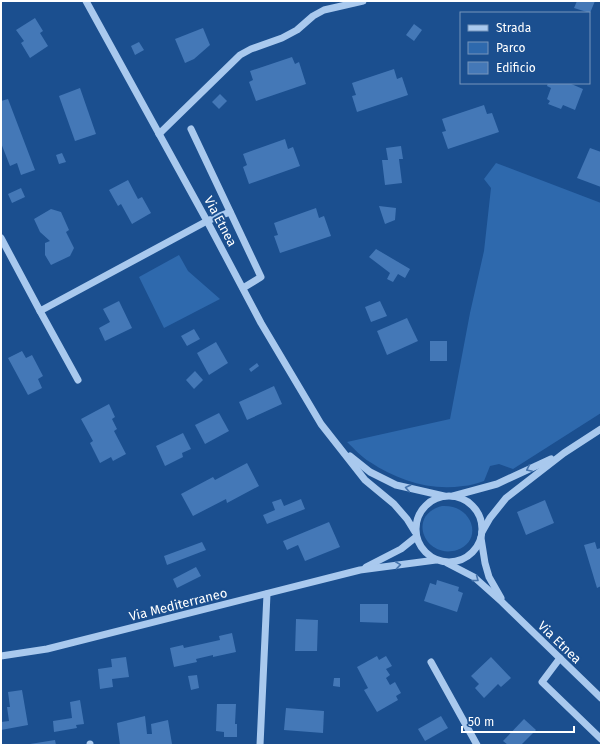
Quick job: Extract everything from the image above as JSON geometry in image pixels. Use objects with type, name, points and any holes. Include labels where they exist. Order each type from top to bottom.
[{"type":"street","name":"Via Etnea","points":[[86,1],[160,134],[261,322],[322,424],[341,448]]},
{"type":"street","points":[[160,134],[240,55],[251,49],[282,38],[297,30],[313,16],[324,10],[363,1]]},
{"type":"street","points":[[191,129],[261,277],[243,288]]},
{"type":"street","points":[[40,311],[207,221],[230,212]]},
{"type":"street","points":[[1,238],[78,380]]},
{"type":"street","points":[[360,570],[436,560],[456,562],[470,555],[477,547],[490,518],[506,498],[564,453],[601,429]]},
{"type":"street","points":[[341,448],[370,472],[396,485],[466,501],[474,508],[481,522],[485,563],[489,576],[502,602]]},
{"type":"street","points":[[341,448],[365,480],[394,504],[407,519],[416,534],[420,547],[436,560]]},
{"type":"street","points":[[360,570],[400,549],[416,534],[416,521],[424,507],[432,501],[497,484],[564,453]]},
{"type":"street","name":"Via Etnea","points":[[446,562],[474,577],[502,602],[601,698]]},
{"type":"street","name":"Via Mediterraneo","points":[[1,656],[47,649],[360,570]]},
{"type":"street","points":[[260,745],[267,594]]},
{"type":"street","points":[[560,658],[542,682],[601,739]]},
{"type":"street","points":[[430,662],[475,744]]},
{"type":"green space","points":[[496,163],[601,203],[601,413],[513,469],[499,464],[490,466],[484,481],[468,486],[451,487],[438,487],[414,483],[380,468],[364,458],[347,442],[450,419],[470,313],[484,251],[491,188],[484,179]]},
{"type":"green space","points":[[179,255],[188,271],[220,299],[164,328],[139,277]]},
{"type":"green space","points":[[442,506],[453,507],[461,511],[471,524],[472,532],[470,539],[465,545],[457,550],[446,551],[436,549],[429,543],[424,535],[422,527],[425,518],[431,511]]},
{"type":"building","points":[[577,1],[595,1],[590,13],[574,8]]},
{"type":"building","points":[[35,18],[43,31],[40,33],[48,46],[30,58],[21,43],[24,41],[16,30]]},
{"type":"building","points":[[414,24],[422,30],[414,41],[406,35]]},
{"type":"building","points":[[203,28],[210,45],[194,59],[185,63],[175,39]]},
{"type":"building","points":[[139,42],[144,50],[135,55],[131,46]]},
{"type":"building","points":[[292,57],[295,64],[299,62],[306,84],[256,101],[249,82],[253,80],[250,71]]},
{"type":"building","points":[[394,69],[397,79],[402,77],[408,95],[357,112],[352,96],[356,95],[352,83]]},
{"type":"building","points":[[548,84],[571,84],[583,89],[575,110],[563,105],[561,109],[548,104],[550,101],[547,99],[551,88],[547,86]]},
{"type":"building","points":[[80,88],[96,134],[75,141],[59,96]]},
{"type":"building","points":[[220,94],[227,101],[219,109],[212,102]]},
{"type":"building","points":[[8,99],[35,170],[21,175],[17,163],[10,166],[1,143],[1,101]]},
{"type":"building","points":[[484,105],[487,114],[492,113],[499,132],[448,149],[442,132],[446,131],[442,119]]},
{"type":"building","points":[[285,139],[288,149],[293,147],[300,166],[249,184],[243,167],[247,165],[243,154]]},
{"type":"building","points":[[401,146],[403,159],[399,159],[402,183],[385,185],[382,160],[388,160],[386,148]]},
{"type":"building","points":[[590,148],[601,152],[601,187],[577,178]]},
{"type":"building","points":[[62,153],[66,162],[59,164],[56,155]]},
{"type":"building","points":[[128,180],[138,199],[142,197],[151,213],[132,224],[121,204],[118,206],[109,190]]},
{"type":"building","points":[[21,188],[25,197],[12,203],[8,194]]},
{"type":"building","points":[[379,206],[396,208],[395,220],[385,224]]},
{"type":"building","points":[[316,208],[319,218],[324,216],[331,236],[280,253],[274,236],[278,235],[274,223]]},
{"type":"building","points":[[51,209],[61,212],[69,230],[66,232],[74,248],[70,256],[51,265],[45,255],[45,243],[50,241],[40,232],[34,219]]},
{"type":"building","points":[[376,249],[410,269],[405,278],[398,274],[393,282],[387,279],[390,273],[369,257]]},
{"type":"building","points":[[119,301],[132,328],[105,341],[99,328],[110,322],[103,309]]},
{"type":"building","points":[[380,301],[387,316],[371,322],[365,307]]},
{"type":"building","points":[[407,318],[418,341],[387,355],[377,331]]},
{"type":"building","points":[[194,329],[200,339],[187,346],[181,336]]},
{"type":"building","points":[[430,341],[447,341],[447,361],[430,361]]},
{"type":"building","points":[[216,342],[228,363],[209,375],[197,353]]},
{"type":"building","points":[[22,351],[26,358],[32,355],[43,376],[38,379],[42,388],[28,395],[8,358]]},
{"type":"building","points":[[257,363],[259,366],[251,372],[249,369]]},
{"type":"building","points":[[195,371],[203,380],[194,389],[186,380]]},
{"type":"building","points":[[274,386],[282,404],[247,420],[239,402]]},
{"type":"building","points":[[109,404],[115,417],[112,419],[117,429],[114,431],[126,454],[113,461],[111,457],[100,463],[90,443],[93,441],[81,419]]},
{"type":"building","points":[[219,413],[229,431],[205,444],[195,425]]},
{"type":"building","points":[[183,433],[191,449],[182,453],[183,457],[165,466],[156,446]]},
{"type":"building","points":[[247,463],[259,486],[227,503],[226,499],[193,516],[181,494],[213,477],[215,480]]},
{"type":"building","points":[[281,499],[284,506],[301,499],[305,509],[267,524],[263,515],[275,510],[272,502]]},
{"type":"building","points":[[545,500],[554,523],[526,535],[517,512]]},
{"type":"building","points":[[329,522],[340,547],[305,561],[298,545],[287,550],[283,541]]},
{"type":"building","points":[[202,542],[206,550],[167,565],[164,556]]},
{"type":"building","points":[[595,542],[597,549],[601,548],[601,586],[597,588],[584,545]]},
{"type":"building","points":[[196,567],[201,576],[177,588],[173,579]]},
{"type":"building","points":[[437,580],[459,587],[458,591],[463,593],[457,612],[424,601],[430,583],[436,585]]},
{"type":"building","points":[[360,604],[388,604],[388,623],[360,622]]},
{"type":"building","points":[[296,619],[318,620],[317,651],[295,651]]},
{"type":"building","points":[[232,633],[236,652],[196,659],[197,662],[174,667],[170,648],[183,645],[184,648],[220,640],[219,636]]},
{"type":"building","points":[[377,656],[379,660],[386,656],[392,666],[386,669],[390,675],[386,678],[390,685],[395,682],[401,693],[396,696],[398,700],[377,712],[364,690],[368,688],[357,667]]},
{"type":"building","points":[[126,657],[129,677],[112,679],[113,687],[100,689],[98,669],[112,667],[111,659]]},
{"type":"building","points":[[491,657],[511,678],[501,687],[498,684],[484,698],[475,688],[479,684],[471,676]]},
{"type":"building","points":[[197,675],[199,688],[191,690],[188,676]]},
{"type":"building","points":[[334,678],[340,678],[340,687],[333,686]]},
{"type":"building","points":[[22,690],[28,725],[1,730],[1,722],[9,721],[7,707],[10,707],[8,692]]},
{"type":"building","points":[[80,700],[84,724],[76,725],[77,728],[54,732],[53,721],[72,718],[70,702]]},
{"type":"building","points":[[217,704],[236,704],[235,724],[237,724],[237,737],[224,737],[224,732],[216,731]]},
{"type":"building","points":[[286,708],[324,711],[323,733],[284,730]]},
{"type":"building","points":[[145,716],[147,734],[152,734],[151,724],[168,720],[172,744],[120,745],[117,723]]},
{"type":"building","points":[[441,716],[448,728],[425,741],[418,729]]},
{"type":"building","points":[[524,719],[536,730],[521,745],[508,745],[503,741]]},
{"type":"building","points":[[55,740],[56,745],[30,745],[30,744]]}]
